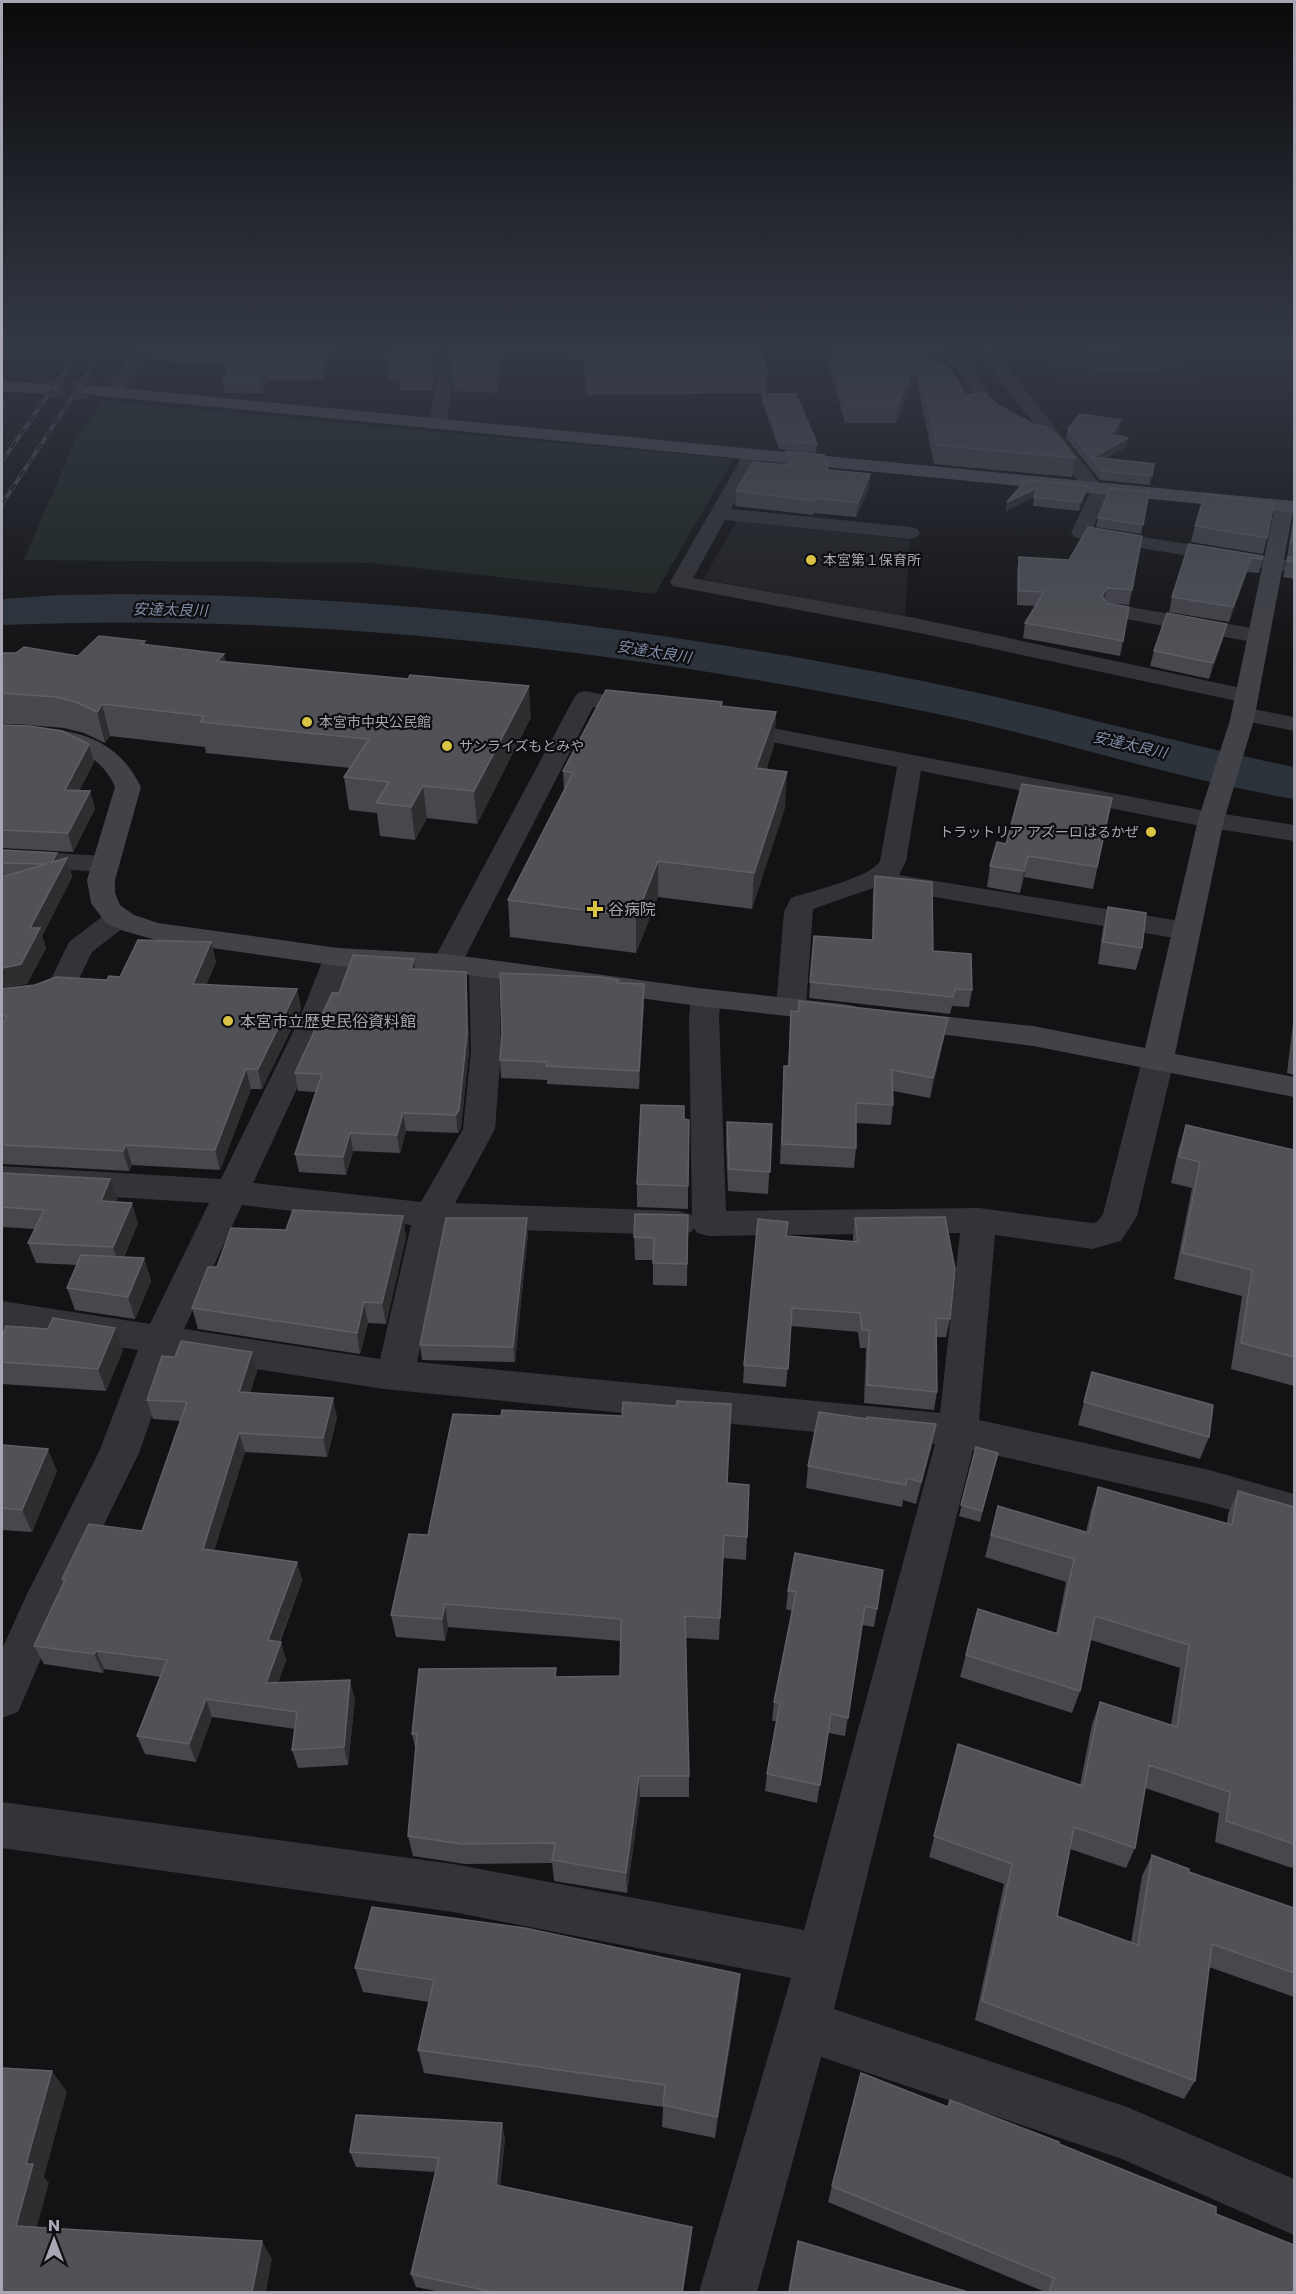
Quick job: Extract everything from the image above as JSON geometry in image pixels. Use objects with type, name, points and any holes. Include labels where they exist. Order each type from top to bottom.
[{"type":"main road","points":[[720,451],[1290,507]]},
{"type":"street","points":[[1065,451],[1096,488],[1081,533],[1294,567]]},
{"type":"street","points":[[752,454],[680,582],[915,625],[1294,724]]},
{"type":"street","points":[[2,1178],[231,1192],[432,1215],[709,1224],[979,1220],[1092,1236],[1109,1232],[1120,1216],[1158,1060],[1214,810],[1244,710],[1273,564],[1290,507]]},
{"type":"street","points":[[719,514],[910,533]]},
{"type":"street","points":[[1112,610],[1258,636]]},
{"type":"street","points":[[447,963],[586,698],[669,715]]},
{"type":"street","points":[[704,722],[910,764],[1214,810],[1294,833]]},
{"type":"street","points":[[2,734],[30,734],[75,740],[103,753],[121,772],[128,787],[101,880],[100,891],[106,909],[117,919],[156,931],[338,957],[447,963],[706,998],[1033,1036],[1294,1087]]},
{"type":"street","points":[[791,1007],[798,912],[801,904],[874,879],[887,872],[893,861],[910,764]]},
{"type":"street","points":[[2,858],[106,864]]},
{"type":"street","points":[[874,879],[1186,931]]},
{"type":"street","points":[[2,999],[41,993],[63,985],[79,948],[117,919]]},
{"type":"street","points":[[2,1697],[42,1607],[119,1453],[160,1341],[314,1020],[338,957]]},
{"type":"street","points":[[395,1375],[432,1215],[480,1129],[486,1051],[484,968]]},
{"type":"street","points":[[706,998],[704,1017],[709,1224]]},
{"type":"street","points":[[728,2292],[822,1959],[958,1431],[979,1220]]},
{"type":"street","points":[[2,1316],[395,1375],[958,1431],[1209,1487],[1294,1511]]},
{"type":"street","points":[[2,1825],[453,1888],[822,1959]]},
{"type":"street","points":[[804,2025],[1126,2134],[1294,2207]]},
{"type":"shaded area","points":[[71,451],[647,451],[733,459],[655,594],[371,563],[24,560]]},
{"type":"shaded area","name":"本宮第１保育所","points":[[737,521],[910,540],[905,617],[703,579]]},
{"type":"building","points":[[786,451],[824,455],[828,470],[870,474],[858,503],[815,498],[814,501],[736,491],[753,462],[791,465]]},
{"type":"building","points":[[1001,451],[1070,451],[1075,458]]},
{"type":"building","points":[[1085,451],[1104,451],[1093,457],[1154,464],[1152,476],[1101,471]]},
{"type":"building","points":[[1026,480],[1088,486],[1080,502],[1034,497],[1037,488],[1007,502]]},
{"type":"building","points":[[1110,488],[1149,492],[1143,525],[1098,518]]},
{"type":"building","points":[[1205,494],[1274,503],[1267,538],[1195,526]]},
{"type":"building","points":[[1294,522],[1294,542],[1291,542]]},
{"type":"building","points":[[1088,527],[1142,536],[1132,590],[1107,588],[1102,595],[1106,603],[1129,607],[1123,641],[1025,623],[1044,592],[1019,591],[1019,557],[1069,560]]},
{"type":"building","points":[[1189,544],[1263,556],[1262,559],[1251,558],[1233,607],[1172,597]]},
{"type":"building","points":[[1288,557],[1294,558],[1294,562],[1287,561]]},
{"type":"building","points":[[1167,613],[1227,624],[1213,663],[1154,651]]},
{"type":"building","points":[[99,636],[145,641],[141,644],[224,654],[217,661],[408,679],[410,675],[529,686],[474,791],[423,786],[411,807],[376,803],[389,782],[344,777],[369,739],[200,722],[204,716],[102,704],[97,712],[76,702],[56,697],[2,693],[2,653],[16,653],[24,647],[78,656]]},
{"type":"building","points":[[606,690],[722,702],[721,706],[776,712],[756,768],[787,772],[754,873],[658,861],[636,917],[508,900],[573,773],[563,771]]},
{"type":"building","points":[[2,725],[62,731],[89,744],[65,790],[90,791],[68,833],[2,830]]},
{"type":"building","points":[[1022,784],[1112,798],[1097,867],[1028,856],[1024,871],[990,866],[997,842],[1006,844]]},
{"type":"building","points":[[2,850],[57,853],[52,862],[67,858],[30,928],[40,928],[21,964],[2,968],[2,877],[46,864],[2,863]]},
{"type":"building","points":[[875,876],[932,882],[933,951],[971,954],[972,990],[955,989],[953,997],[810,982],[814,936],[873,940]]},
{"type":"building","points":[[1108,907],[1146,913],[1142,948],[1103,942]]},
{"type":"building","points":[[138,940],[211,942],[193,984],[297,989],[258,1069],[246,1069],[215,1150],[126,1145],[123,1151],[2,1145],[2,1025],[7,1016],[2,1016],[2,989],[35,985],[56,977],[107,980],[109,976],[120,977]]},
{"type":"building","points":[[353,955],[414,959],[411,969],[466,972],[467,1033],[459,1110],[456,1115],[403,1113],[397,1135],[350,1133],[343,1157],[295,1154],[322,1074],[295,1073],[332,993],[339,993]]},
{"type":"building","points":[[500,973],[600,977],[619,980],[617,983],[644,984],[639,1071],[546,1066],[547,1062],[500,1060],[502,1033]]},
{"type":"building","points":[[799,1001],[948,1018],[933,1078],[892,1070],[893,1105],[856,1103],[856,1148],[782,1144],[784,1066],[789,1066],[791,1011],[798,1012]]},
{"type":"building","points":[[641,1105],[684,1106],[684,1119],[689,1120],[688,1186],[637,1184]]},
{"type":"building","points":[[727,1122],[772,1124],[770,1172],[729,1169]]},
{"type":"building","points":[[1186,1125],[1294,1150],[1294,1357],[1241,1343],[1252,1270],[1182,1253],[1200,1162],[1179,1157]]},
{"type":"building","points":[[2,1173],[110,1179],[101,1201],[132,1203],[113,1247],[28,1243],[44,1210],[2,1207]]},
{"type":"building","points":[[293,1210],[403,1216],[382,1303],[364,1302],[357,1333],[192,1308],[208,1267],[217,1267],[231,1228],[286,1230]]},
{"type":"building","points":[[635,1214],[688,1215],[687,1264],[653,1263],[654,1238],[634,1237]]},
{"type":"building","points":[[945,1217],[955,1269],[950,1319],[936,1318],[937,1392],[867,1385],[869,1330],[862,1330],[860,1313],[792,1308],[788,1369],[744,1365],[758,1219],[788,1222],[786,1236],[858,1242],[855,1218]]},
{"type":"building","points":[[446,1218],[527,1218],[513,1347],[420,1345]]},
{"type":"building","points":[[81,1255],[144,1258],[128,1297],[67,1288]]},
{"type":"building","points":[[53,1318],[115,1328],[98,1369],[2,1362],[2,1336],[6,1326],[48,1329]]},
{"type":"building","points":[[181,1341],[252,1352],[239,1392],[333,1398],[323,1438],[239,1433],[203,1549],[297,1562],[268,1640],[281,1642],[266,1683],[350,1680],[344,1747],[292,1750],[297,1712],[206,1699],[189,1744],[137,1736],[167,1660],[34,1646],[65,1580],[62,1579],[89,1524],[142,1531],[187,1402],[147,1400],[162,1356],[175,1357]]},
{"type":"building","points":[[1092,1372],[1213,1405],[1209,1437],[1084,1402]]},
{"type":"building","points":[[677,1401],[731,1404],[727,1483],[749,1485],[747,1537],[724,1535],[720,1618],[685,1616],[689,1776],[639,1776],[626,1873],[552,1860],[555,1843],[462,1844],[408,1836],[417,1734],[412,1734],[419,1669],[556,1668],[555,1677],[620,1676],[621,1619],[445,1604],[442,1619],[391,1615],[409,1534],[428,1535],[453,1414],[501,1416],[502,1410],[622,1416],[623,1402],[676,1406]]},
{"type":"building","points":[[819,1412],[867,1419],[867,1417],[936,1424],[921,1482],[907,1478],[906,1485],[808,1466]]},
{"type":"building","points":[[2,1445],[48,1449],[22,1510],[2,1508]]},
{"type":"building","points":[[976,1447],[998,1453],[982,1511],[961,1505]]},
{"type":"building","points":[[1098,1487],[1232,1525],[1238,1491],[1294,1507],[1294,1844],[1226,1821],[1230,1792],[1149,1765],[1135,1848],[1074,1827],[1057,1916],[1138,1945],[1152,1855],[1189,1869],[1189,1872],[1294,1908],[1294,1973],[1212,1944],[1195,2081],[982,2001],[1012,1864],[934,1836],[958,1744],[1083,1786],[1100,1702],[1177,1727],[1189,1645],[1095,1616],[1080,1691],[966,1655],[978,1609],[1058,1634],[1074,1559],[991,1535],[998,1506],[1089,1533]]},
{"type":"building","points":[[795,1553],[883,1570],[877,1609],[865,1606],[848,1718],[831,1714],[820,1785],[767,1774],[780,1703],[774,1702],[796,1592],[788,1591]]},
{"type":"building","points":[[372,1907],[525,1928],[740,1974],[717,2117],[663,2105],[665,2085],[418,2050],[434,1980],[355,1968]]},
{"type":"building","points":[[2,2068],[52,2071],[26,2164],[33,2164],[16,2226],[262,2241],[252,2292],[2,2292]]},
{"type":"building","points":[[861,2073],[948,2107],[950,2100],[1059,2142],[1059,2144],[1216,2207],[1216,2214],[1294,2245],[1294,2292],[1049,2292],[1054,2278],[832,2186]]},
{"type":"building","points":[[356,2115],[502,2123],[496,2185],[692,2227],[682,2292],[492,2292],[411,2274],[439,2158],[350,2152]]},
{"type":"building","points":[[798,2241],[968,2292],[789,2292]]},
{"type":"waterway","name":"安達太良川","points":[[2,612],[145,608],[319,614],[406,620],[579,639],[751,665],[923,696],[1016,716],[1247,774],[1294,783]]},
{"type":"railway","points":[[2,461],[9,451]]},
{"type":"railway","points":[[2,504],[37,451]]},
{"type":"place","name":"本宮第１保育所","points":[[811,560]]},
{"type":"place","name":"本宮市中央公民館","points":[[307,722]]},
{"type":"place","name":"サンライズもとみや","points":[[447,746]]},
{"type":"place","name":"トラットリア アズーロはるかぜ","points":[[1151,832]]},
{"type":"place","name":"谷病院","points":[[595,909]]},
{"type":"place","name":"本宮市立歴史民俗資料館","points":[[228,1021]]}]
